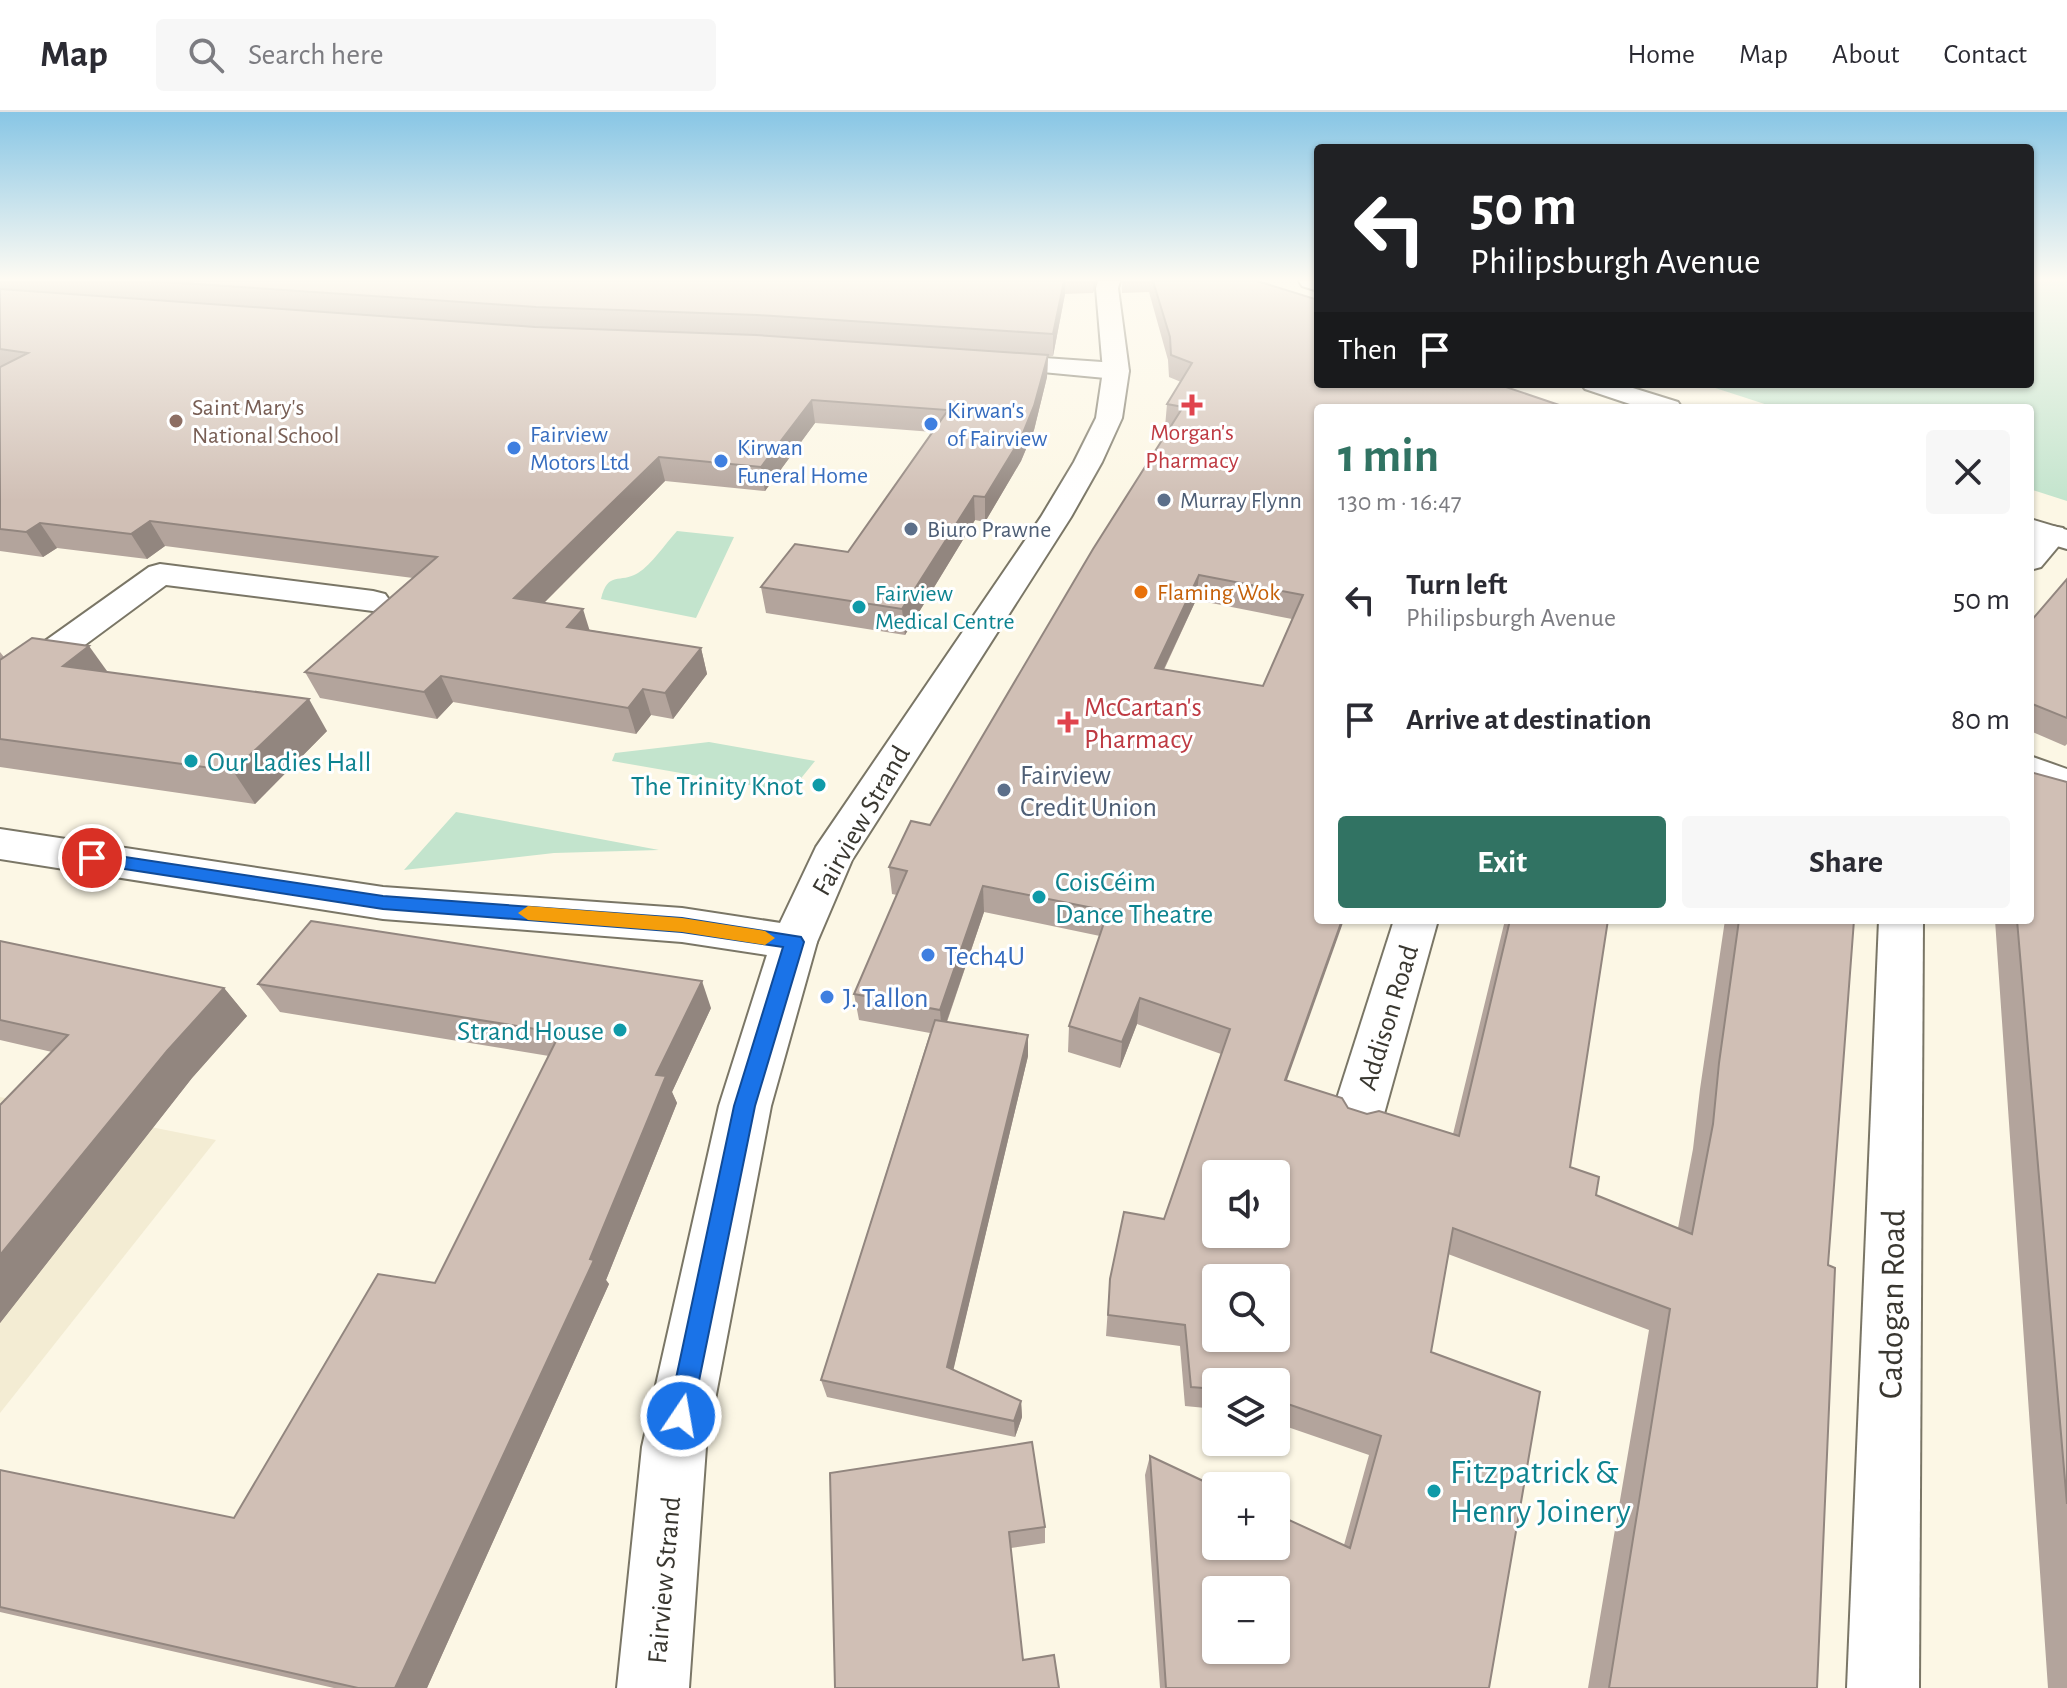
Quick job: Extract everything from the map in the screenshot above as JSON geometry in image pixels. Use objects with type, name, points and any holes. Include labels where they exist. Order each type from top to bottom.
[{"type":"street","name":"Fairview Strand","points":[[653,1688],[674,1447],[745,1106],[794,942],[831,858],[1056,517],[1088,462],[1109,418],[1116,371],[1114,355]]},
{"type":"street","points":[[962,359],[1116,371]]},
{"type":"street","points":[[1606,388],[1656,404]]},
{"type":"street","points":[[2034,555],[2050,535]]},
{"type":"street","points":[[0,690],[160,574],[373,601]]},
{"type":"street","points":[[2034,771],[2067,784]]},
{"type":"street","points":[[0,844],[383,903],[682,925],[794,942]]},
{"type":"street","name":"Addison Road","points":[[1358,1114],[1415,924]]},
{"type":"street","name":"Cadogan Road","points":[[1883,1688],[1901,924]]},
{"type":"shaded area","points":[[0,1097],[216,1140],[0,1413]]},
{"type":"green space","points":[[2034,355],[2067,355],[2067,501],[2034,490],[2034,404],[1765,404],[1715,388],[2034,388]]},
{"type":"green space","points":[[677,531],[734,537],[696,618],[601,599],[607,584],[638,573]]},
{"type":"green space","points":[[709,742],[815,761],[790,792],[612,761],[615,753]]},
{"type":"green space","points":[[456,812],[659,850],[554,853],[404,870]]},
{"type":"building","points":[[25,355],[1048,355],[1034,406],[1021,438],[985,497],[974,496],[902,609],[761,587],[795,544],[848,552],[948,410],[812,400],[761,467],[659,457],[514,598],[583,609],[567,627],[701,648],[665,693],[643,689],[628,708],[441,676],[424,692],[305,672],[437,557],[150,521],[131,534],[40,523],[26,532],[0,529],[0,367]]},
{"type":"building","points":[[1171,355],[1314,355],[1314,388],[1509,388],[1556,404],[1314,404],[1314,924],[1341,924],[1285,1080],[1342,1098],[1348,1108],[1367,1114],[1379,1111],[1459,1136],[1509,924],[1607,924],[1570,1167],[1599,1177],[1596,1195],[1692,1234],[1713,1124],[1738,924],[1854,924],[1828,1265],[1835,1268],[1817,1688],[1609,1688],[1670,1309],[1453,1228],[1431,1352],[1540,1392],[1489,1688],[1166,1688],[1150,1456],[1202,1480],[1202,1560],[1290,1560],[1290,1520],[1350,1548],[1381,1436],[1290,1405],[1290,1368],[1202,1368],[1202,1388],[1191,1387],[1185,1325],[1108,1315],[1110,1279],[1124,1212],[1164,1219],[1230,1029],[1140,998],[1122,1042],[1069,1026],[1108,911],[983,886],[940,1010],[854,994],[907,871],[889,867],[911,821],[930,825],[1093,549],[1183,407],[1167,404],[1192,363]],"holes":[[[1199,575],[1303,595],[1263,686],[1155,668]]]},
{"type":"building","points":[[2067,579],[2067,718],[2034,705],[2034,617]]},
{"type":"building","points":[[32,638],[89,646],[63,666],[309,699],[233,771],[0,739],[0,660]]},
{"type":"building","points":[[2034,773],[2067,782],[2067,1504],[2017,924],[2034,924]]},
{"type":"building","points":[[311,921],[702,981],[656,1075],[666,1076],[590,1259],[594,1260],[395,1688],[358,1688],[0,1607],[0,1470],[234,1518],[378,1274],[435,1283],[560,1033],[258,984]]},
{"type":"building","points":[[0,941],[224,988],[167,1051],[0,1255],[0,1105],[68,1035],[0,1020]]},
{"type":"building","points":[[935,1020],[1028,1035],[947,1367],[1021,1401],[1014,1421],[821,1380]]},
{"type":"building","points":[[1032,1442],[1045,1527],[1009,1532],[1023,1660],[1054,1655],[1059,1688],[835,1688],[830,1473]]},
{"type":"slow traffic","points":[[528,913],[682,925],[765,938]]},
{"type":"place","name":"Morgan's Pharmacy","points":[[1192,405]]},
{"type":"place","name":"Saint Mary's National School","points":[[176,421]]},
{"type":"place","name":"Kirwan's of Fairview","points":[[931,424]]},
{"type":"place","name":"Fairview Motors Ltd","points":[[514,448]]},
{"type":"place","name":"Kirwan Funeral Home","points":[[721,461]]},
{"type":"place","name":"Murray Flynn","points":[[1164,500]]},
{"type":"place","name":"Biuro Prawne","points":[[911,529]]},
{"type":"place","name":"Flaming Wok","points":[[1141,592]]},
{"type":"place","name":"Fairview Medical Centre","points":[[859,607]]},
{"type":"place","name":"McCartan's Pharmacy","points":[[1068,722]]},
{"type":"place","name":"Our Ladies Hall","points":[[191,761]]},
{"type":"place","name":"The Trinity Knot","points":[[819,785]]},
{"type":"place","name":"Fairview Credit Union","points":[[1004,790]]},
{"type":"place","name":"CoisCéim Dance Theatre","points":[[1039,897]]},
{"type":"place","name":"Tech4U","points":[[928,955]]},
{"type":"place","name":"J. Tallon","points":[[827,997]]},
{"type":"place","name":"Strand House","points":[[620,1030]]},
{"type":"place","name":"Fitzpatrick & Henry Joinery","points":[[1434,1491]]},
{"type":"route","points":[[92,858],[383,903],[682,925],[794,942],[745,1106],[681,1416]]}]
